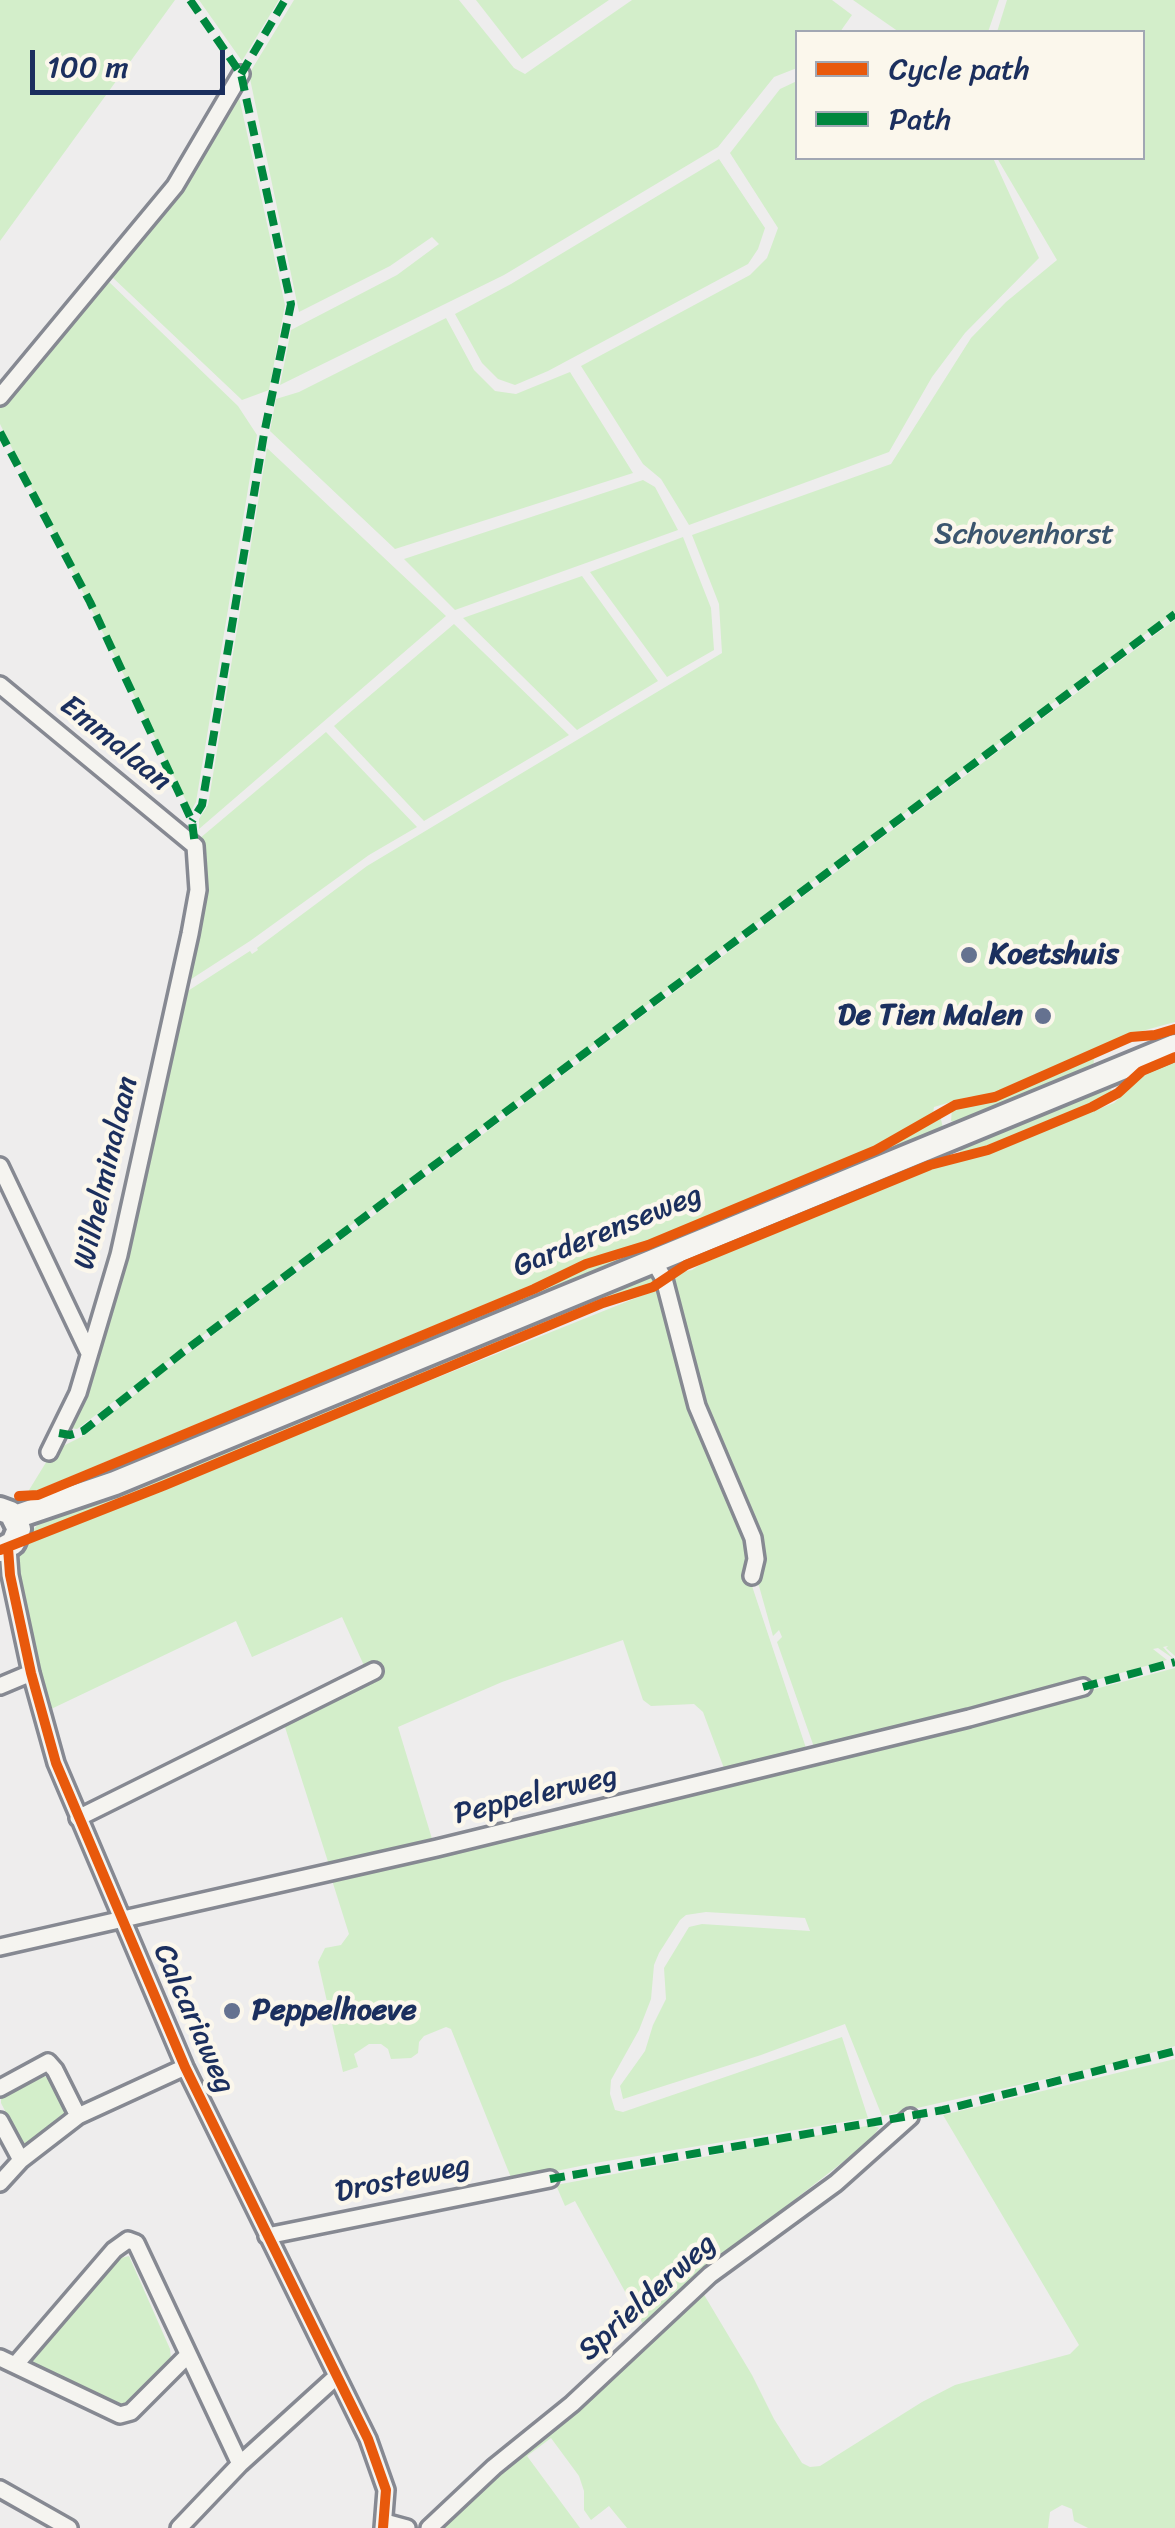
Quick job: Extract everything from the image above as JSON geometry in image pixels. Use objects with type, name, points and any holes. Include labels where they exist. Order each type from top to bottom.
[{"type":"main road","name":"Garderenseweg","points":[[11,1517],[61,1503],[280,1415],[1175,1046]]},
{"type":"main road","points":[[3,1552],[16,1539],[11,1517]]},
{"type":"street","points":[[0,397],[174,186],[240,74]]},
{"type":"street","name":"Emmalaan","points":[[0,686],[195,846]]},
{"type":"street","name":"Wilhelminalaan","points":[[49,1452],[78,1393],[119,1255],[190,934],[198,890],[195,846]]},
{"type":"street","points":[[0,1166],[89,1354]]},
{"type":"street","points":[[654,1261],[664,1280],[697,1406],[752,1538],[756,1559],[752,1576]]},
{"type":"street","name":"Calcariaweg","points":[[3,1552],[45,1731],[78,1818],[185,2067],[379,2466],[386,2490],[384,2525]]},
{"type":"street","points":[[78,1818],[374,1671]]},
{"type":"street","points":[[0,1686],[31,1673]]},
{"type":"street","name":"Peppelerweg","points":[[0,1947],[456,1844],[1083,1687]]},
{"type":"street","points":[[0,2088],[48,2062],[78,2116]]},
{"type":"street","points":[[0,2183],[22,2160],[78,2116],[185,2067]]},
{"type":"street","name":"Sprielderweg","points":[[430,2528],[494,2467],[572,2404],[710,2275],[836,2183],[910,2116]]},
{"type":"street","points":[[0,2121],[22,2160]]},
{"type":"street","name":"Drosteweg","points":[[267,2236],[550,2179]]},
{"type":"street","points":[[16,2364],[114,2250],[128,2240],[136,2244],[240,2464]]},
{"type":"street","points":[[0,2358],[120,2416],[131,2412],[186,2356]]},
{"type":"street","points":[[179,2528],[240,2464],[337,2376]]},
{"type":"street","points":[[0,2489],[69,2528]]},
{"type":"street","points":[[384,2525],[407,2528]]},
{"type":"green space","points":[[0,0],[175,0],[0,241]]},
{"type":"green space","points":[[199,0],[279,0],[242,61]]},
{"type":"green space","points":[[294,0],[459,0],[514,68],[525,74],[632,0],[832,0],[852,15],[841,30],[795,30],[795,69],[774,77],[718,147],[504,275],[280,385],[291,330],[397,275],[439,244],[432,237],[390,266],[299,312],[249,74]]},
{"type":"green space","points":[[476,0],[609,0],[522,59]]},
{"type":"green space","points":[[853,0],[999,0],[989,30],[896,30]]},
{"type":"green space","name":"Schovenhorst","points":[[1007,0],[1175,0],[1175,612],[77,1429],[70,1428],[180,996],[250,951],[252,954],[258,950],[367,866],[722,653],[719,604],[692,535],[891,464],[971,338],[1006,302],[1057,260],[998,160],[1145,160],[1145,30],[998,30]]},
{"type":"green space","points":[[795,82],[795,160],[994,160],[1039,258],[965,333],[932,377],[889,452],[689,525],[661,479],[643,464],[581,366],[750,275],[767,258],[778,228],[730,153],[780,89]]},
{"type":"green space","points":[[239,97],[285,305],[269,390],[242,400],[110,275],[182,189]]},
{"type":"green space","points":[[719,159],[765,228],[748,264],[515,385],[498,379],[482,363],[455,314]]},
{"type":"green space","points":[[106,279],[238,406],[257,435],[196,802],[191,811],[0,424],[0,406]]},
{"type":"green space","points":[[446,318],[474,370],[495,391],[516,394],[570,372],[633,473],[395,549],[270,431],[276,399],[299,392]]},
{"type":"green space","points":[[267,448],[446,616],[199,829],[199,819],[208,805]]},
{"type":"green space","points":[[643,480],[655,487],[678,530],[455,610],[404,559]]},
{"type":"green space","points":[[683,537],[711,608],[714,650],[667,677],[590,572]]},
{"type":"green space","points":[[582,576],[658,681],[577,730],[463,618]]},
{"type":"green space","points":[[1175,620],[1175,1022],[1131,1034],[988,1095],[934,1107],[933,1113],[878,1147],[654,1239],[592,1260],[26,1495],[53,1451],[85,1435],[158,1376]]},
{"type":"green space","points":[[454,624],[569,735],[424,821],[334,726]]},
{"type":"green space","points":[[326,732],[417,827],[369,855],[182,985],[202,891],[199,839]]},
{"type":"green space","points":[[1094,1057],[1093,1073],[959,1124],[951,1121],[952,1109],[1007,1095]]},
{"type":"green space","points":[[1175,1062],[1175,1656],[1168,1646],[1163,1647],[1174,1659],[1158,1648],[1153,1649],[1167,1660],[815,1750],[777,1642],[782,1637],[779,1630],[773,1636],[759,1586],[748,1574],[807,1751],[725,1771],[703,1712],[694,1704],[651,1706],[643,1700],[623,1640],[502,1682],[398,1727],[433,1842],[330,1868],[284,1724],[371,1681],[342,1617],[252,1657],[236,1621],[49,1710],[15,1557],[17,1546],[646,1294],[668,1283],[677,1273],[692,1270],[712,1257],[931,1168],[967,1160],[1114,1103],[1144,1075]]},
{"type":"green space","points":[[1107,1084],[1114,1094],[1099,1102],[960,1156],[960,1141]]},
{"type":"green space","points":[[940,1115],[944,1133],[653,1255],[652,1248],[657,1243],[881,1150]]},
{"type":"green space","points":[[952,1144],[953,1157],[912,1169],[666,1275],[666,1262]]},
{"type":"green space","points":[[642,1249],[649,1256],[97,1483],[16,1510],[20,1500],[35,1498],[513,1301],[593,1264]]},
{"type":"green space","points":[[649,1269],[659,1281],[34,1534],[43,1519]]},
{"type":"green space","points":[[1175,1668],[1175,2046],[882,2116],[845,2024],[623,2099],[620,2086],[645,2051],[666,1999],[664,1968],[689,1927],[702,1924],[810,1931],[805,1918],[706,1912],[686,1915],[680,1920],[659,1953],[651,1999],[611,2080],[615,2110],[623,2112],[842,2037],[868,2118],[512,2180],[451,2029],[446,2027],[424,2036],[418,2053],[411,2058],[391,2059],[388,2049],[381,2044],[369,2044],[354,2054],[358,2067],[343,2072],[318,1962],[325,1948],[341,1945],[349,1934],[331,1877],[1023,1712],[1023,1708]]},
{"type":"green space","points":[[1175,2059],[1175,2528],[1088,2528],[1074,2521],[1072,2509],[1062,2505],[1050,2512],[1048,2528],[627,2528],[609,2506],[591,2520],[584,2510],[579,2476],[551,2438],[527,2456],[580,2528],[445,2528],[444,2521],[700,2288],[774,2419],[802,2463],[810,2467],[820,2466],[955,2385],[1070,2354],[1079,2345],[943,2115]]},
{"type":"green space","points":[[40,2076],[48,2077],[71,2112],[23,2146],[1,2103],[1,2093]]},
{"type":"green space","points":[[872,2125],[879,2128],[870,2141],[713,2263],[644,2326],[575,2201],[565,2206],[556,2185]]},
{"type":"green space","points":[[129,2256],[171,2359],[129,2404],[117,2407],[30,2360],[117,2259]]},
{"type":"marked path","points":[[190,0],[241,74],[291,304],[264,434],[202,805],[192,821]]},
{"type":"marked path","points":[[241,74],[285,0]]},
{"type":"marked path","points":[[0,432],[90,602],[192,821],[195,846]]},
{"type":"marked path","points":[[59,1433],[83,1431],[183,1352],[1175,614]]},
{"type":"marked path","points":[[1083,1687],[1175,1662]]},
{"type":"marked path","points":[[550,2179],[943,2110],[1175,2051]]},
{"type":"cycle path","points":[[19,1496],[38,1495],[586,1264],[648,1245],[876,1150],[955,1105],[995,1097],[1131,1037],[1175,1029]]},
{"type":"cycle path","points":[[0,1550],[603,1303],[653,1287],[686,1265],[930,1165],[988,1150],[1092,1107],[1118,1093],[1142,1071],[1175,1057]]},
{"type":"cycle path","points":[[8,1548],[31,1673],[56,1763],[185,2067],[368,2439],[386,2490],[383,2528]]},
{"type":"place","name":"Koetshuis","points":[[969,955]]},
{"type":"place","name":"De Tien Malen","points":[[1043,1016]]},
{"type":"place","name":"Peppelhoeve","points":[[232,2011]]}]
